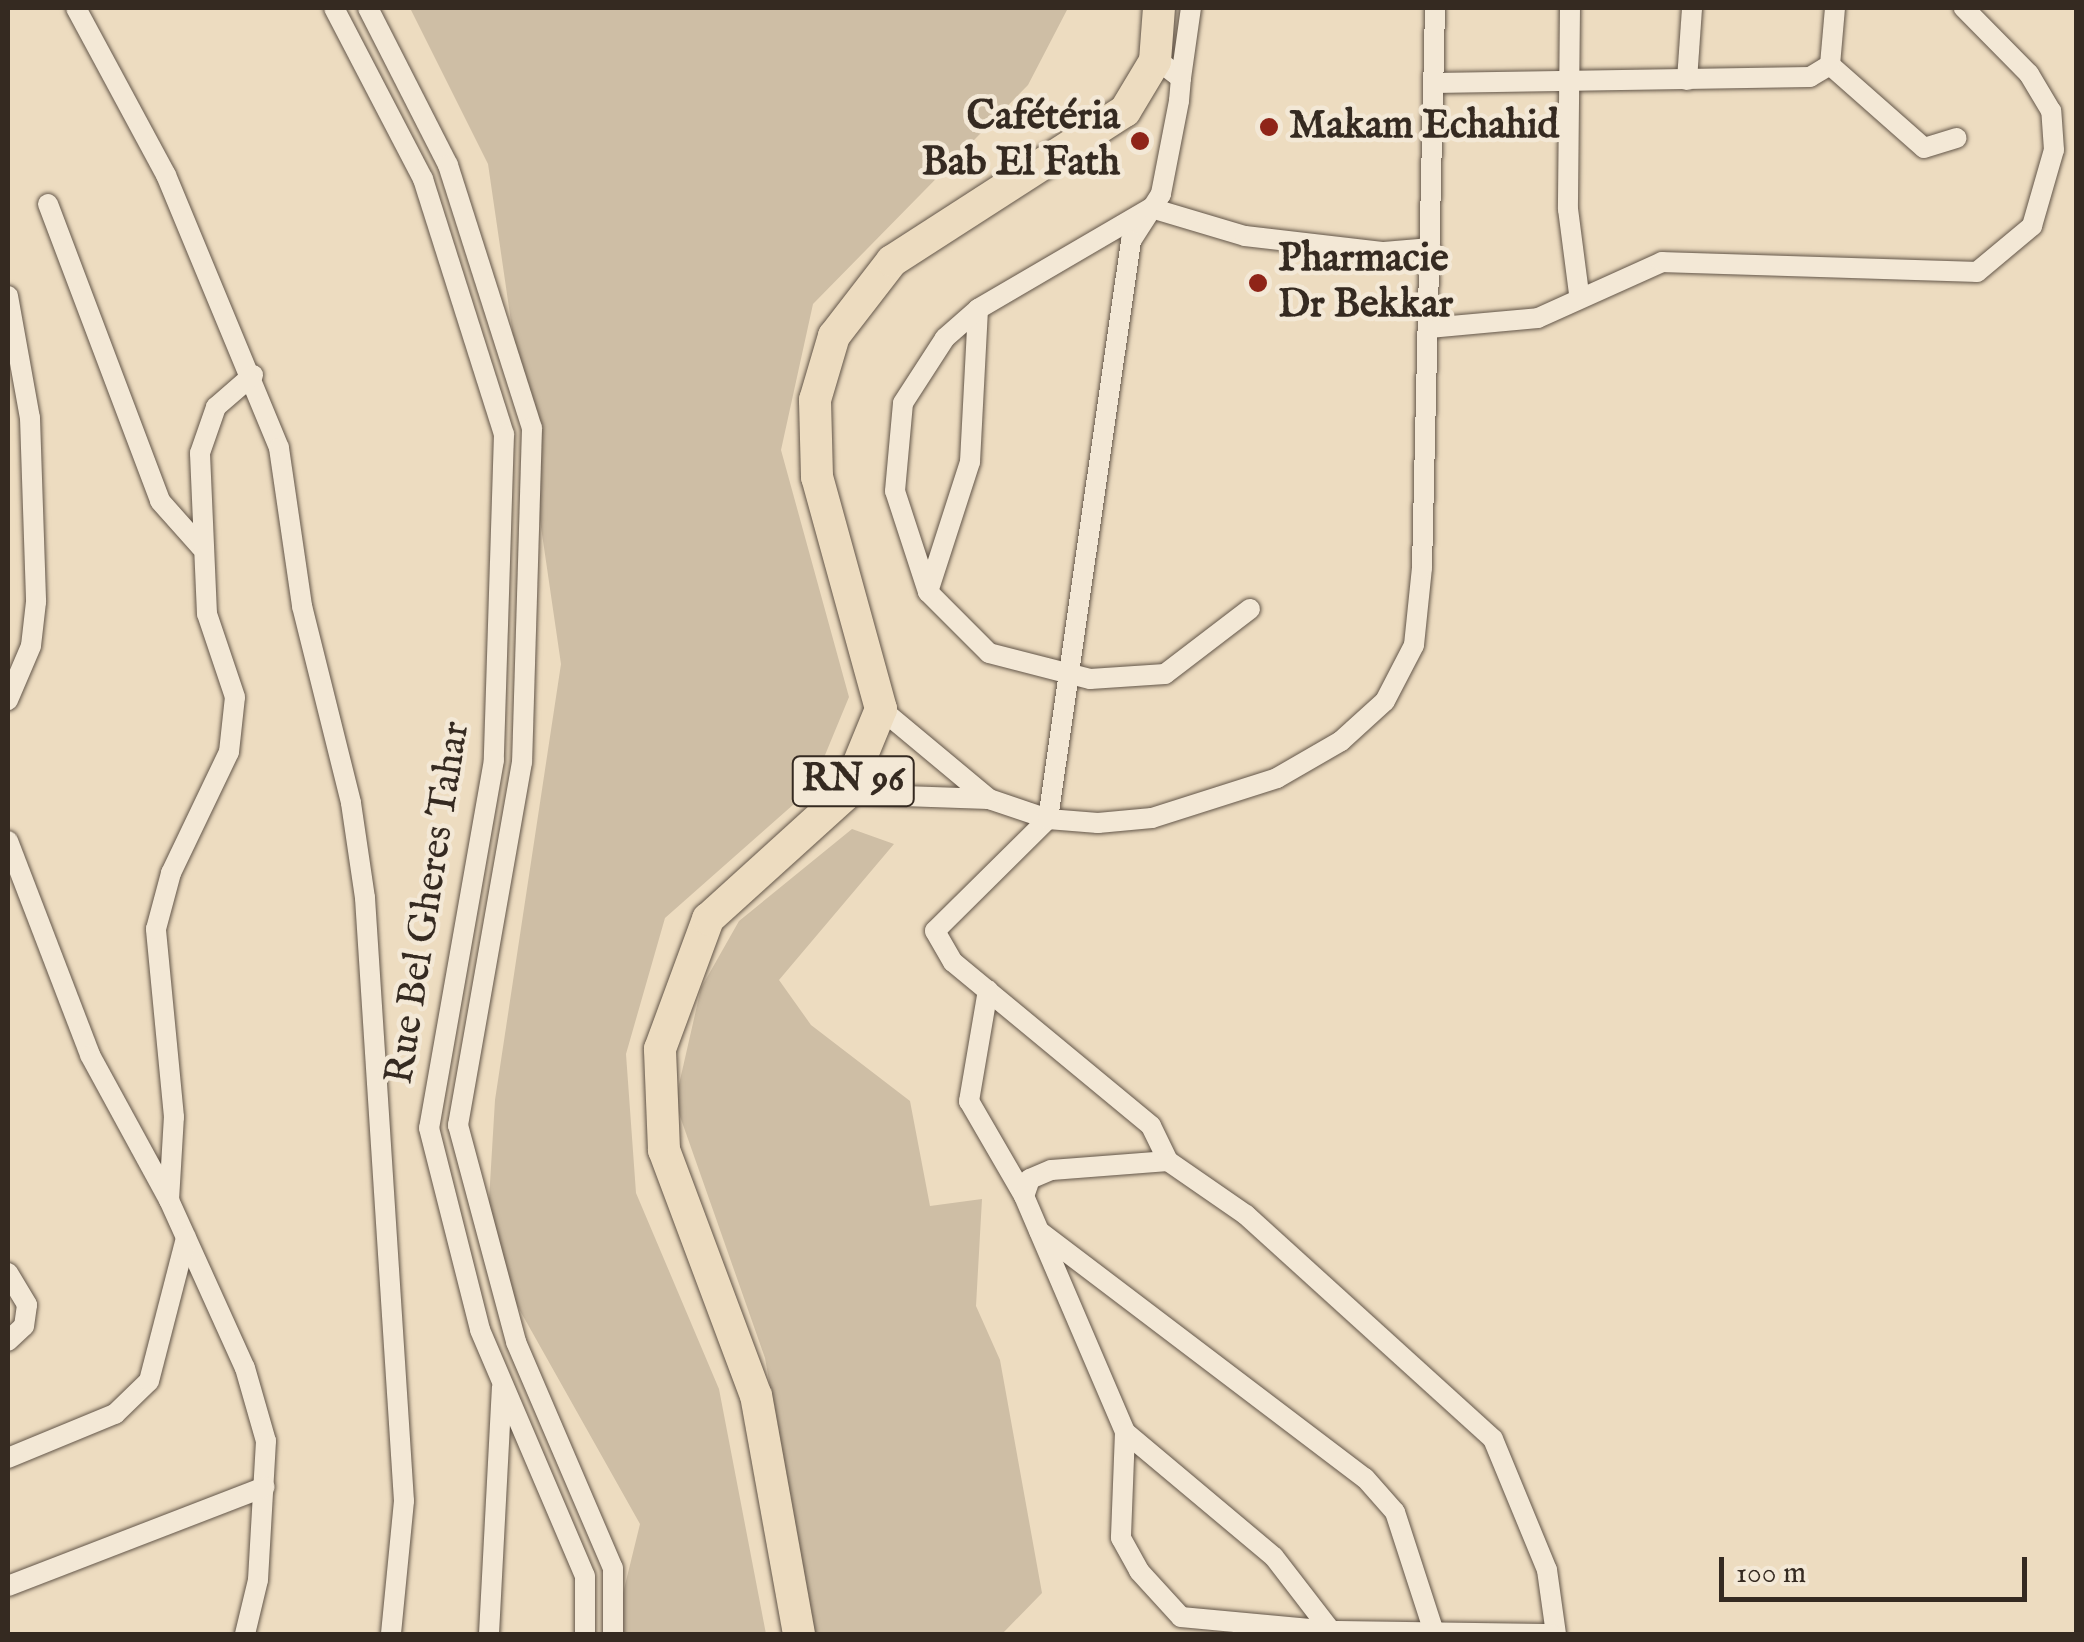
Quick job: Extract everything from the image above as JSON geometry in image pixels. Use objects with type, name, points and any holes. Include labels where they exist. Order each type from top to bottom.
[{"type":"main road","name":"RN 96","points":[[799,1634],[756,1396],[680,1199],[656,1102],[672,1000],[708,919],[846,794],[881,709],[816,477],[815,400],[834,336],[892,261],[1124,111],[1168,68],[1168,9]]},
{"type":"street","points":[[76,8],[166,175],[253,376],[279,448],[302,606],[365,898],[404,1501],[391,1634]]},
{"type":"street","name":"Rue Bel Gheres Tahar","points":[[334,8],[423,179],[504,434],[494,760],[429,1128],[480,1330],[585,1576],[585,1634]]},
{"type":"street","name":"Rue Bel Gheres Tahar","points":[[368,8],[448,165],[532,428],[522,762],[458,1125],[516,1342],[614,1568],[613,1634]]},
{"type":"street","points":[[846,794],[974,795],[1048,819],[1152,818],[1235,793],[1308,763],[1385,701],[1414,645],[1429,328],[1435,8]]},
{"type":"street","points":[[1570,8],[1567,82],[1579,294]]},
{"type":"street","points":[[1687,80],[1692,8]]},
{"type":"street","points":[[1830,65],[1835,8]]},
{"type":"street","points":[[1429,328],[1492,329],[1662,262],[1934,275],[1977,272],[2008,253],[2047,193],[2050,111],[2029,74],[1964,8]]},
{"type":"street","points":[[1434,83],[1810,76],[1830,65]]},
{"type":"street","points":[[1830,65],[1924,148],[1956,138]]},
{"type":"street","points":[[988,990],[969,1101],[1024,1196],[1124,1432],[1122,1538],[1184,1626],[1553,1634],[1547,1570],[1494,1439],[1246,1215],[1168,1161],[1151,1126],[988,990],[953,962],[937,921],[1048,819],[1131,241],[1160,205],[1168,68]]},
{"type":"street","points":[[48,204],[160,501],[201,547]]},
{"type":"street","points":[[1250,610],[1164,674],[1067,675],[989,653],[928,592],[895,490],[903,402],[944,338],[978,309],[1160,205],[1245,236],[1384,252],[1431,248]]},
{"type":"street","points":[[1102,238],[1131,241]]},
{"type":"street","points":[[8,296],[30,418],[36,602],[31,646],[8,700]]},
{"type":"street","points":[[928,592],[970,462],[978,309]]},
{"type":"street","points":[[169,1200],[174,1117],[156,929],[171,873],[229,752],[235,697],[206,614],[200,453],[216,407],[253,376]]},
{"type":"street","points":[[881,709],[974,795]]},
{"type":"street","points":[[8,840],[90,1055],[169,1200],[245,1368],[266,1440],[266,1487],[246,1634]]},
{"type":"street","points":[[1024,1196],[1030,1179],[1050,1170],[1168,1161]]},
{"type":"street","points":[[1038,1230],[1365,1478],[1395,1512],[1433,1629]]},
{"type":"street","points":[[8,1458],[114,1414],[149,1381],[186,1238]]},
{"type":"street","points":[[8,1274],[27,1305],[24,1326],[8,1341]]},
{"type":"street","points":[[489,1634],[502,1382],[516,1342]]},
{"type":"street","points":[[1124,1432],[1274,1557],[1331,1631]]},
{"type":"street","points":[[8,1586],[266,1487]]},
{"type":"shaded area","points":[[410,8],[1068,8],[1028,85],[813,304],[781,450],[849,697],[811,789],[665,918],[626,1054],[636,1193],[719,1389],[766,1634],[613,1634],[640,1524],[486,1250],[495,1100],[561,664],[488,164]]},
{"type":"shaded area","points":[[852,829],[894,844],[779,980],[811,1025],[910,1101],[930,1206],[982,1199],[976,1306],[1000,1360],[1042,1593],[1002,1634],[814,1634],[765,1358],[675,1102],[701,988],[739,921]]},
{"type":"place","name":"Makam Echahid","points":[[1269,127]]},
{"type":"place","name":"Cafétéria Bab El Fath","points":[[1140,141]]},
{"type":"place","name":"Pharmacie Dr Bekkar","points":[[1258,283]]}]
